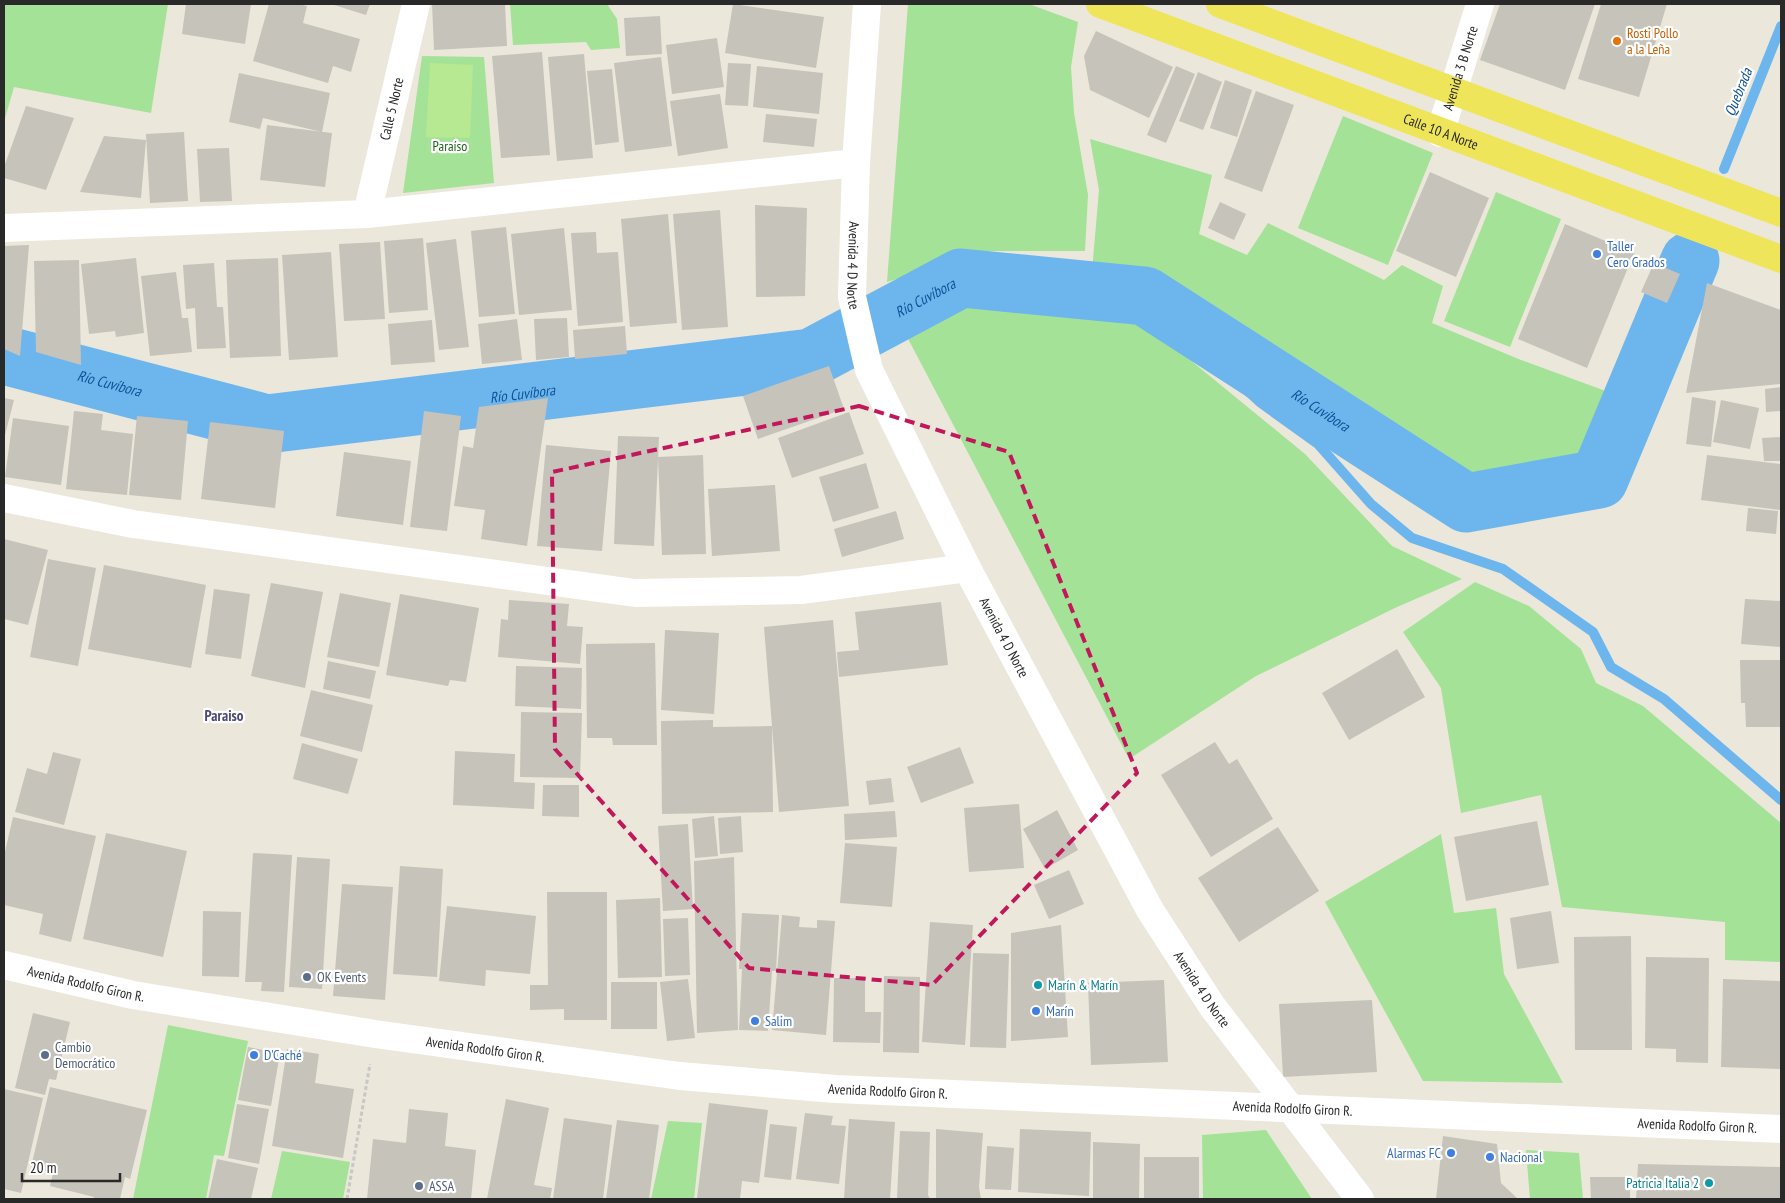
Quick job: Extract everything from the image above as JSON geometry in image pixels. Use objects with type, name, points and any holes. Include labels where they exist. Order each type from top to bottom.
[{"type":"main road","name":"Calle 10 A Norte","points":[[1100,4],[1781,259]]},
{"type":"main road","points":[[1220,4],[1781,213]]},
{"type":"street","name":"Calle 5 Norte","points":[[367,214],[416,4]]},
{"type":"street","name":"Avenida 4 D Norte","points":[[867,4],[856,163],[852,297],[869,370],[967,568],[1150,910],[1212,1006],[1289,1109],[1332,1159],[1360,1199]]},
{"type":"street","name":"Avenida 3 B Norte","points":[[1440,132],[1480,4]]},
{"type":"street","points":[[4,228],[367,214],[856,163]]},
{"type":"street","points":[[4,498],[133,524],[635,593],[801,590],[967,568]]},
{"type":"street","name":"Avenida Rodolfo Giron R.","points":[[4,966],[133,995],[375,1034],[680,1076],[826,1088],[1781,1129]]},
{"type":"path","points":[[347,1199],[375,1034]]},
{"type":"highlighted area","points":[[859,406],[1009,452],[1137,773],[932,985],[749,968],[555,749],[552,472]]},
{"type":"green space","points":[[4,4],[168,4],[151,113],[14,87],[4,122]]},
{"type":"green space","points":[[510,4],[607,4],[617,19],[620,48],[591,50],[586,42],[513,45]]},
{"type":"green space","points":[[908,4],[1029,4],[1078,22],[1071,67],[1074,113],[1088,195],[1085,251],[990,251],[887,282]]},
{"type":"green space","name":"Paraíso","points":[[422,56],[484,57],[494,183],[403,193]]},
{"type":"green space","points":[[430,63],[473,65],[470,138],[426,137]]},
{"type":"green space","points":[[1343,116],[1433,153],[1388,265],[1298,228]]},
{"type":"green space","points":[[1090,139],[1212,175],[1199,234],[1247,255],[1268,223],[1384,280],[1402,265],[1443,286],[1432,323],[1521,360],[1611,393],[1582,461],[1466,483],[1149,279],[1092,271],[1099,190]]},
{"type":"green space","points":[[1496,192],[1561,219],[1510,347],[1444,321]]},
{"type":"green space","points":[[971,300],[1145,323],[1305,454],[1392,546],[1462,579],[1397,607],[1256,676],[1129,759],[905,333]]},
{"type":"green space","points":[[1475,582],[1529,606],[1581,649],[1596,683],[1643,706],[1781,823],[1781,962],[1725,960],[1725,922],[1562,907],[1541,795],[1461,813],[1441,688],[1403,632]]},
{"type":"green space","points":[[1441,834],[1454,913],[1496,908],[1504,974],[1563,1083],[1423,1081],[1325,902]]},
{"type":"green space","points":[[168,1025],[248,1041],[224,1156],[214,1155],[206,1199],[133,1199]]},
{"type":"green space","points":[[668,1121],[702,1123],[694,1199],[651,1199]]},
{"type":"green space","points":[[1266,1130],[1312,1199],[1203,1199],[1202,1135]]},
{"type":"green space","points":[[1526,1150],[1579,1153],[1583,1199],[1530,1199]]},
{"type":"green space","points":[[282,1151],[350,1162],[343,1199],[271,1199]]},
{"type":"building","points":[[186,4],[251,4],[245,44],[182,34]]},
{"type":"building","points":[[269,4],[298,4],[307,6],[303,23],[360,39],[351,72],[333,66],[328,83],[253,61]]},
{"type":"building","points":[[331,4],[370,4],[366,15]]},
{"type":"building","points":[[432,4],[505,4],[507,46],[434,50]]},
{"type":"building","points":[[733,4],[824,17],[816,68],[725,53]]},
{"type":"building","points":[[1500,4],[1595,4],[1565,90],[1480,60]]},
{"type":"building","points":[[1601,4],[1667,4],[1639,97],[1578,79]]},
{"type":"building","points":[[660,16],[662,54],[626,56],[624,18]]},
{"type":"building","points":[[1096,31],[1173,67],[1149,118],[1090,90],[1084,56]]},
{"type":"building","points":[[717,38],[724,87],[672,94],[666,45]]},
{"type":"building","points":[[542,52],[550,155],[501,158],[492,56]]},
{"type":"building","points":[[584,54],[593,158],[557,161],[548,57]]},
{"type":"building","points":[[661,57],[672,146],[625,152],[614,63]]},
{"type":"building","points":[[728,63],[751,64],[748,106],[725,105]]},
{"type":"building","points":[[757,66],[823,73],[819,114],[753,107]]},
{"type":"building","points":[[1176,66],[1195,74],[1166,143],[1147,135]]},
{"type":"building","points":[[612,69],[619,142],[595,145],[587,71]]},
{"type":"building","points":[[1198,72],[1222,82],[1203,130],[1179,121]]},
{"type":"building","points":[[239,73],[330,93],[322,132],[263,118],[260,129],[229,122]]},
{"type":"building","points":[[1225,80],[1252,90],[1237,137],[1210,128]]},
{"type":"building","points":[[1256,91],[1294,105],[1262,192],[1224,178]]},
{"type":"building","points":[[720,94],[728,148],[678,156],[670,101]]},
{"type":"building","points":[[26,106],[74,118],[46,190],[4,178],[4,167]]},
{"type":"building","points":[[766,114],[817,119],[814,147],[763,142]]},
{"type":"building","points":[[267,125],[332,133],[325,187],[260,180]]},
{"type":"building","points":[[184,132],[188,201],[150,203],[146,134]]},
{"type":"building","points":[[104,136],[146,140],[141,198],[80,192]]},
{"type":"building","points":[[229,148],[232,201],[200,202],[197,149]]},
{"type":"building","points":[[1430,172],[1489,198],[1456,277],[1396,251]]},
{"type":"building","points":[[1220,202],[1246,214],[1234,240],[1208,228]]},
{"type":"building","points":[[755,205],[807,208],[805,296],[756,297]]},
{"type":"building","points":[[720,210],[728,327],[682,330],[673,214]]},
{"type":"building","points":[[668,214],[677,323],[630,327],[621,219]]},
{"type":"building","points":[[1565,224],[1634,253],[1587,368],[1518,339]]},
{"type":"building","points":[[506,227],[515,314],[479,317],[471,231]]},
{"type":"building","points":[[564,228],[572,310],[519,315],[511,234]]},
{"type":"building","points":[[596,232],[597,253],[618,252],[623,322],[578,326],[571,233]]},
{"type":"building","points":[[423,238],[428,310],[389,313],[384,241]]},
{"type":"building","points":[[456,239],[469,347],[439,350],[426,243]]},
{"type":"building","points":[[380,242],[385,319],[344,321],[339,244]]},
{"type":"building","points":[[29,245],[20,356],[4,349],[4,246]]},
{"type":"building","points":[[331,252],[338,357],[289,360],[282,255]]},
{"type":"building","points":[[136,258],[144,333],[116,337],[115,331],[89,334],[81,264]]},
{"type":"building","points":[[278,258],[281,356],[230,358],[226,260]]},
{"type":"building","points":[[79,260],[81,365],[36,352],[34,261]]},
{"type":"building","points":[[214,263],[217,307],[223,307],[226,348],[197,349],[195,308],[186,309],[183,265]]},
{"type":"building","points":[[1654,263],[1680,274],[1667,303],[1641,292]]},
{"type":"building","points":[[176,272],[182,318],[188,318],[192,352],[150,356],[141,276]]},
{"type":"building","points":[[1707,283],[1781,310],[1781,384],[1686,393]]},
{"type":"building","points":[[567,318],[569,357],[536,360],[534,319]]},
{"type":"building","points":[[517,319],[522,360],[482,364],[478,324]]},
{"type":"building","points":[[432,320],[435,362],[391,365],[388,324]]},
{"type":"building","points":[[625,326],[627,354],[575,359],[573,330]]},
{"type":"building","points":[[829,366],[844,409],[758,439],[743,396]]},
{"type":"building","points":[[1781,387],[1781,411],[1766,412],[1765,389]]},
{"type":"building","points":[[1692,397],[1716,401],[1711,447],[1686,444]]},
{"type":"building","points":[[4,398],[14,400],[4,439]]},
{"type":"building","points":[[548,398],[527,546],[481,539],[485,510],[454,506],[463,446],[473,448],[479,407]]},
{"type":"building","points":[[1721,400],[1759,408],[1750,449],[1713,442]]},
{"type":"building","points":[[74,411],[103,414],[101,430],[133,434],[127,495],[66,489]]},
{"type":"building","points":[[424,411],[461,416],[447,531],[410,527]]},
{"type":"building","points":[[849,412],[864,454],[792,478],[778,438]]},
{"type":"building","points":[[137,416],[188,421],[181,500],[129,495]]},
{"type":"building","points":[[13,418],[69,426],[61,485],[5,477]]},
{"type":"building","points":[[210,422],[284,431],[275,508],[201,499]]},
{"type":"building","points":[[618,436],[659,437],[654,546],[614,544]]},
{"type":"building","points":[[1781,437],[1781,461],[1764,461],[1762,438]]},
{"type":"building","points":[[546,445],[611,451],[602,551],[537,546]]},
{"type":"building","points":[[344,452],[411,461],[403,525],[336,516]]},
{"type":"building","points":[[703,455],[706,554],[662,555],[658,457]]},
{"type":"building","points":[[1707,455],[1781,464],[1781,510],[1701,500]]},
{"type":"building","points":[[866,463],[879,508],[833,522],[819,477]]},
{"type":"building","points":[[775,485],[780,551],[712,556],[708,489]]},
{"type":"building","points":[[1748,508],[1778,511],[1776,534],[1746,531]]},
{"type":"building","points":[[896,511],[904,539],[842,557],[834,529]]},
{"type":"building","points":[[4,539],[48,550],[28,625],[4,619]]},
{"type":"building","points":[[48,559],[96,568],[78,666],[30,657]]},
{"type":"building","points":[[104,565],[206,585],[191,668],[88,649]]},
{"type":"building","points":[[271,583],[323,592],[305,688],[251,676]]},
{"type":"building","points":[[214,589],[250,594],[241,659],[205,654]]},
{"type":"building","points":[[340,593],[391,603],[379,667],[327,657]]},
{"type":"building","points":[[400,594],[479,608],[466,682],[450,680],[448,686],[386,675]]},
{"type":"building","points":[[1745,599],[1781,601],[1781,647],[1741,644]]},
{"type":"building","points":[[509,600],[569,604],[567,626],[583,627],[580,664],[498,657],[501,619],[508,620]]},
{"type":"building","points":[[941,602],[948,665],[839,677],[837,652],[859,650],[855,612]]},
{"type":"building","points":[[833,620],[849,806],[779,812],[764,627]]},
{"type":"building","points":[[665,630],[719,633],[714,714],[661,710]]},
{"type":"building","points":[[655,643],[657,745],[613,745],[612,738],[587,738],[586,644]]},
{"type":"building","points":[[1397,649],[1425,697],[1349,740],[1322,693]]},
{"type":"building","points":[[1740,660],[1781,660],[1781,727],[1746,727],[1745,703],[1741,703]]},
{"type":"building","points":[[328,661],[376,671],[370,699],[323,689]]},
{"type":"building","points":[[516,666],[582,668],[581,709],[515,706]]},
{"type":"building","points":[[311,690],[373,705],[362,752],[300,736]]},
{"type":"building","points":[[521,712],[582,713],[580,778],[520,777]]},
{"type":"building","points":[[713,720],[713,727],[772,726],[773,812],[662,814],[661,721]]},
{"type":"building","points":[[1215,742],[1229,764],[1237,759],[1273,819],[1211,857],[1161,775]]},
{"type":"building","points":[[302,743],[358,759],[348,794],[293,779]]},
{"type":"building","points":[[960,747],[974,783],[921,803],[907,767]]},
{"type":"building","points":[[455,751],[515,754],[514,782],[535,783],[534,809],[453,805]]},
{"type":"building","points":[[53,752],[81,759],[64,825],[15,812],[27,768],[47,774]]},
{"type":"building","points":[[891,778],[894,802],[869,805],[866,781]]},
{"type":"building","points":[[543,785],[579,785],[579,817],[542,816]]},
{"type":"building","points":[[1019,804],[1024,868],[969,872],[964,808]]},
{"type":"building","points":[[1057,810],[1078,850],[1045,869],[1023,829]]},
{"type":"building","points":[[895,811],[897,837],[845,840],[844,814]]},
{"type":"building","points":[[714,816],[718,856],[695,858],[692,819]]},
{"type":"building","points":[[741,816],[743,852],[720,854],[718,818]]},
{"type":"building","points":[[13,817],[96,836],[71,942],[39,934],[43,914],[4,905],[4,856]]},
{"type":"building","points":[[1537,821],[1549,885],[1466,901],[1454,837]]},
{"type":"building","points":[[688,824],[693,909],[663,911],[658,826]]},
{"type":"building","points":[[1278,827],[1319,891],[1239,942],[1198,878]]},
{"type":"building","points":[[106,833],[187,851],[163,957],[83,939]]},
{"type":"building","points":[[845,843],[897,847],[892,907],[840,903]]},
{"type":"building","points":[[253,853],[292,855],[284,992],[261,991],[262,982],[245,982]]},
{"type":"building","points":[[297,857],[330,859],[322,989],[289,987]]},
{"type":"building","points":[[734,857],[738,1030],[697,1033],[694,861]]},
{"type":"building","points":[[400,866],[443,869],[437,977],[393,974]]},
{"type":"building","points":[[1069,870],[1084,904],[1049,919],[1034,885]]},
{"type":"building","points":[[342,884],[393,887],[385,1000],[333,996]]},
{"type":"building","points":[[547,892],[607,892],[607,1020],[564,1020],[564,1009],[530,1010],[530,985],[548,985]]},
{"type":"building","points":[[660,898],[662,977],[618,978],[616,900]]},
{"type":"building","points":[[447,906],[536,916],[530,974],[486,970],[485,986],[439,981]]},
{"type":"building","points":[[203,911],[241,912],[239,977],[202,976]]},
{"type":"building","points":[[1551,911],[1559,963],[1517,969],[1510,918]]},
{"type":"building","points":[[742,913],[779,915],[776,971],[772,971],[768,1031],[739,1030],[742,969],[739,969]]},
{"type":"building","points":[[782,915],[800,917],[799,927],[817,928],[817,920],[835,921],[826,1035],[772,1030]]},
{"type":"building","points":[[688,918],[690,975],[665,976],[663,919]]},
{"type":"building","points":[[930,922],[973,925],[965,1045],[922,1042]]},
{"type":"building","name":"Marín & Marín","points":[[1061,925],[1068,1037],[1011,1041],[1011,933]]},
{"type":"building","points":[[1631,936],[1632,1050],[1575,1050],[1574,937]]},
{"type":"building","points":[[973,953],[1009,954],[1006,1048],[970,1047]]},
{"type":"building","points":[[1646,957],[1709,958],[1708,1063],[1676,1062],[1676,1049],[1645,1048]]},
{"type":"building","points":[[884,976],[920,977],[919,1053],[883,1052]]},
{"type":"building","points":[[834,978],[865,978],[865,1012],[881,1012],[880,1043],[833,1042]]},
{"type":"building","points":[[688,979],[695,1038],[667,1041],[660,982]]},
{"type":"building","points":[[1723,979],[1781,981],[1781,1069],[1721,1067]]},
{"type":"building","points":[[1164,980],[1168,1062],[1091,1065],[1088,983]]},
{"type":"building","points":[[611,982],[657,982],[657,1029],[611,1029]]},
{"type":"building","points":[[1372,1000],[1377,1072],[1283,1077],[1279,1004]]},
{"type":"building","points":[[33,1013],[70,1022],[56,1080],[49,1079],[45,1095],[15,1088]]},
{"type":"building","points":[[248,1047],[280,1053],[271,1106],[238,1100]]},
{"type":"building","points":[[287,1049],[319,1054],[315,1083],[354,1089],[343,1158],[272,1146]]},
{"type":"building","points":[[50,1087],[147,1110],[130,1179],[125,1177],[120,1199],[93,1199],[94,1197],[50,1186],[53,1173],[31,1167]]},
{"type":"building","points":[[4,1089],[43,1098],[21,1193],[4,1189]]},
{"type":"building","points":[[506,1099],[549,1108],[534,1185],[552,1188],[550,1199],[487,1199]]},
{"type":"building","points":[[709,1103],[768,1110],[759,1183],[742,1181],[740,1199],[697,1198]]},
{"type":"building","points":[[237,1104],[269,1109],[259,1164],[228,1158]]},
{"type":"building","points":[[409,1109],[448,1113],[445,1146],[476,1150],[471,1199],[367,1199],[373,1139],[406,1143]]},
{"type":"building","points":[[805,1113],[833,1116],[831,1125],[846,1126],[839,1184],[796,1179]]},
{"type":"building","points":[[564,1118],[612,1125],[603,1199],[553,1199]]},
{"type":"building","points":[[849,1119],[895,1122],[890,1199],[844,1199]]},
{"type":"building","points":[[617,1120],[659,1125],[649,1199],[606,1199]]},
{"type":"building","points":[[770,1124],[797,1127],[791,1180],[764,1177]]},
{"type":"building","points":[[936,1129],[983,1133],[979,1187],[981,1199],[936,1199]]},
{"type":"building","points":[[1020,1129],[1091,1132],[1089,1196],[1018,1192]]},
{"type":"building","points":[[900,1131],[930,1132],[928,1195],[930,1199],[897,1199]]},
{"type":"building","points":[[1443,1136],[1497,1144],[1501,1183],[1518,1199],[1436,1199]]},
{"type":"building","points":[[1093,1142],[1140,1144],[1139,1199],[1093,1199]]},
{"type":"building","points":[[987,1146],[1014,1148],[1011,1190],[985,1189]]},
{"type":"building","points":[[1144,1157],[1199,1157],[1199,1199],[1144,1199]]},
{"type":"building","points":[[217,1159],[258,1168],[251,1199],[208,1199]]},
{"type":"building","name":"Patricia Italia 2","points":[[1638,1164],[1781,1167],[1781,1199],[1636,1199]]},
{"type":"building","points":[[1590,1177],[1630,1177],[1630,1199],[1591,1199]]},
{"type":"waterway","name":"Quebrada","points":[[1724,169],[1781,26]]},
{"type":"waterway","name":"Río Cuvíbora","points":[[4,355],[267,424],[811,358],[961,278],[1145,296],[1466,503],[1599,479],[1690,261]]},
{"type":"waterway","points":[[1145,296],[1261,403],[1318,444],[1371,504],[1412,538],[1503,569],[1593,632],[1611,667],[1664,699],[1781,800]]},
{"type":"place","name":"Rosti Pollo a la Leña","points":[[1617,41]]},
{"type":"place","name":"Taller Cero Grados","points":[[1597,254]]},
{"type":"place","name":"OK Events","points":[[307,977]]},
{"type":"place","name":"Marín & Marín","points":[[1038,985]]},
{"type":"place","name":"Marín","points":[[1036,1011]]},
{"type":"place","name":"Salim","points":[[755,1021]]},
{"type":"place","name":"Cambio Democrático","points":[[45,1055]]},
{"type":"place","name":"D'Caché","points":[[254,1055]]},
{"type":"place","name":"Alarmas FC","points":[[1451,1153]]},
{"type":"place","name":"Nacional","points":[[1490,1157]]},
{"type":"place","name":"Patricia Italia 2","points":[[1709,1183]]},
{"type":"place","name":"ASSA","points":[[419,1186]]},
{"type":"district","name":"Paraiso","points":[[224,715]]}]
